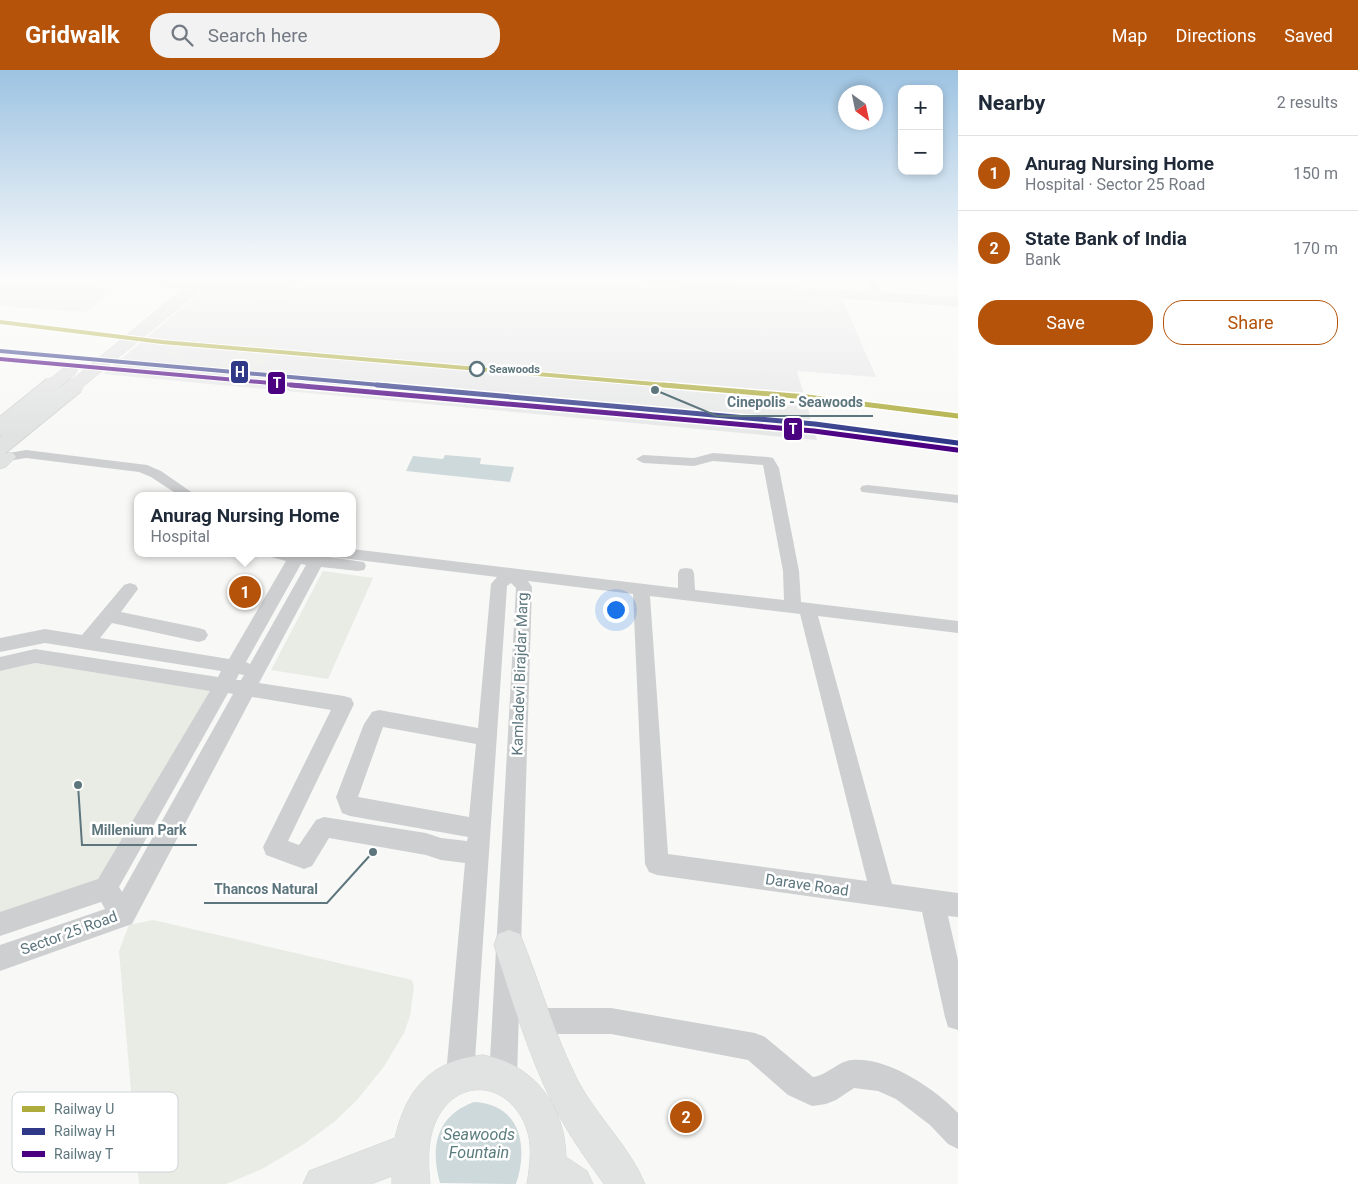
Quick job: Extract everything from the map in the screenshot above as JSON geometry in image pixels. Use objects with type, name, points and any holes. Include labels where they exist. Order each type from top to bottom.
[{"type":"main road","points":[[2,456],[148,333]]},
{"type":"main road","points":[[0,427],[83,360]]},
{"type":"main road","points":[[509,945],[536,1022],[561,1082],[592,1136],[626,1184]]},
{"type":"main road","points":[[322,1184],[410,1167],[413,1130],[421,1111],[432,1095],[445,1083],[460,1075],[482,1072],[504,1077],[522,1090],[538,1111],[547,1138],[556,1178]]},
{"type":"street","points":[[2,456],[26,454],[128,462],[156,474],[184,492]]},
{"type":"street","points":[[2,456],[19,460],[133,475],[145,480],[162,492]]},
{"type":"street","points":[[644,459],[694,462],[713,457],[768,461],[772,468],[791,571],[800,608],[883,895]]},
{"type":"street","points":[[867,489],[958,499]]},
{"type":"street","points":[[356,555],[518,580]]},
{"type":"street","points":[[0,924],[106,888],[234,666],[306,557]]},
{"type":"street","name":"Sector 25 Road","points":[[0,958],[123,915],[251,679],[307,557]]},
{"type":"street","points":[[316,557],[518,580],[641,589],[958,627]]},
{"type":"street","points":[[686,573],[686,594]]},
{"type":"street","name":"Kamladevi Birajdar Marg","points":[[460,1075],[486,738],[518,580]]},
{"type":"street","name":"Kamladevi Birajdar Marg","points":[[504,1077],[518,580]]},
{"type":"street","points":[[87,642],[130,589]]},
{"type":"street","name":"Darave Road","points":[[641,589],[657,864],[958,905]]},
{"type":"street","points":[[108,616],[200,635]]},
{"type":"street","points":[[0,645],[45,636],[234,666],[251,679],[344,704],[274,847],[304,858],[324,827],[426,844],[441,849],[477,853]]},
{"type":"street","points":[[0,664],[34,656],[223,685],[251,679]]},
{"type":"street","points":[[479,829],[350,806],[347,797],[374,724],[379,718],[486,738]]},
{"type":"street","points":[[106,888],[123,915]]},
{"type":"street","points":[[932,902],[958,1016]]},
{"type":"street","points":[[536,1022],[612,1021],[755,1047],[798,1085],[812,1092],[826,1090],[852,1074],[879,1077],[906,1089],[940,1115],[958,1134]]},
{"type":"shaded area","points":[[152,333],[857,333],[876,377],[797,371],[817,440],[103,374]]},
{"type":"shaded area","points":[[264,339],[275,344],[274,351],[261,365],[253,370],[246,371],[228,371],[204,367],[182,360],[168,351],[184,344],[198,342]],"holes":[[[235,343],[239,348],[234,356],[227,361],[218,363],[199,362],[173,351],[183,347]]]},
{"type":"shaded area","points":[[323,571],[373,578],[328,679],[271,670]]},
{"type":"shaded area","points":[[34,663],[211,691],[101,880],[0,913],[0,671]]},
{"type":"shaded area","points":[[153,920],[412,980],[414,986],[410,1016],[404,1033],[383,1068],[356,1101],[334,1122],[304,1144],[262,1169],[226,1184],[139,1184],[138,1172],[178,1172],[178,1092],[131,1092],[119,951],[129,925]]},
{"type":"water","points":[[445,455],[481,458],[480,464],[514,467],[510,482],[406,471],[413,456],[443,459]]},
{"type":"water","name":"Seawoods Fountain","points":[[474,1102],[490,1105],[502,1110],[511,1119],[517,1130],[521,1142],[521,1155],[520,1170],[516,1184],[440,1183],[436,1157],[436,1145],[439,1134],[451,1116],[461,1108]]},
{"type":"rail line","name":"U","points":[[89,333],[162,342],[807,397],[958,416]]},
{"type":"rail line","name":"H","points":[[0,351],[815,424],[958,443]]},
{"type":"rail line","name":"T","points":[[0,359],[814,431],[957,450]]},
{"type":"place","name":"Seawoods","points":[[477,369]]},
{"type":"place","name":"Cinepolis - Seawoods","points":[[655,390]]},
{"type":"place","name":"Anurag Nursing Home","points":[[245,592]]},
{"type":"place","name":"Millenium Park","points":[[78,785]]},
{"type":"place","name":"Thancos Natural","points":[[373,852]]},
{"type":"place","name":"State Bank of India","points":[[686,1117]]}]
